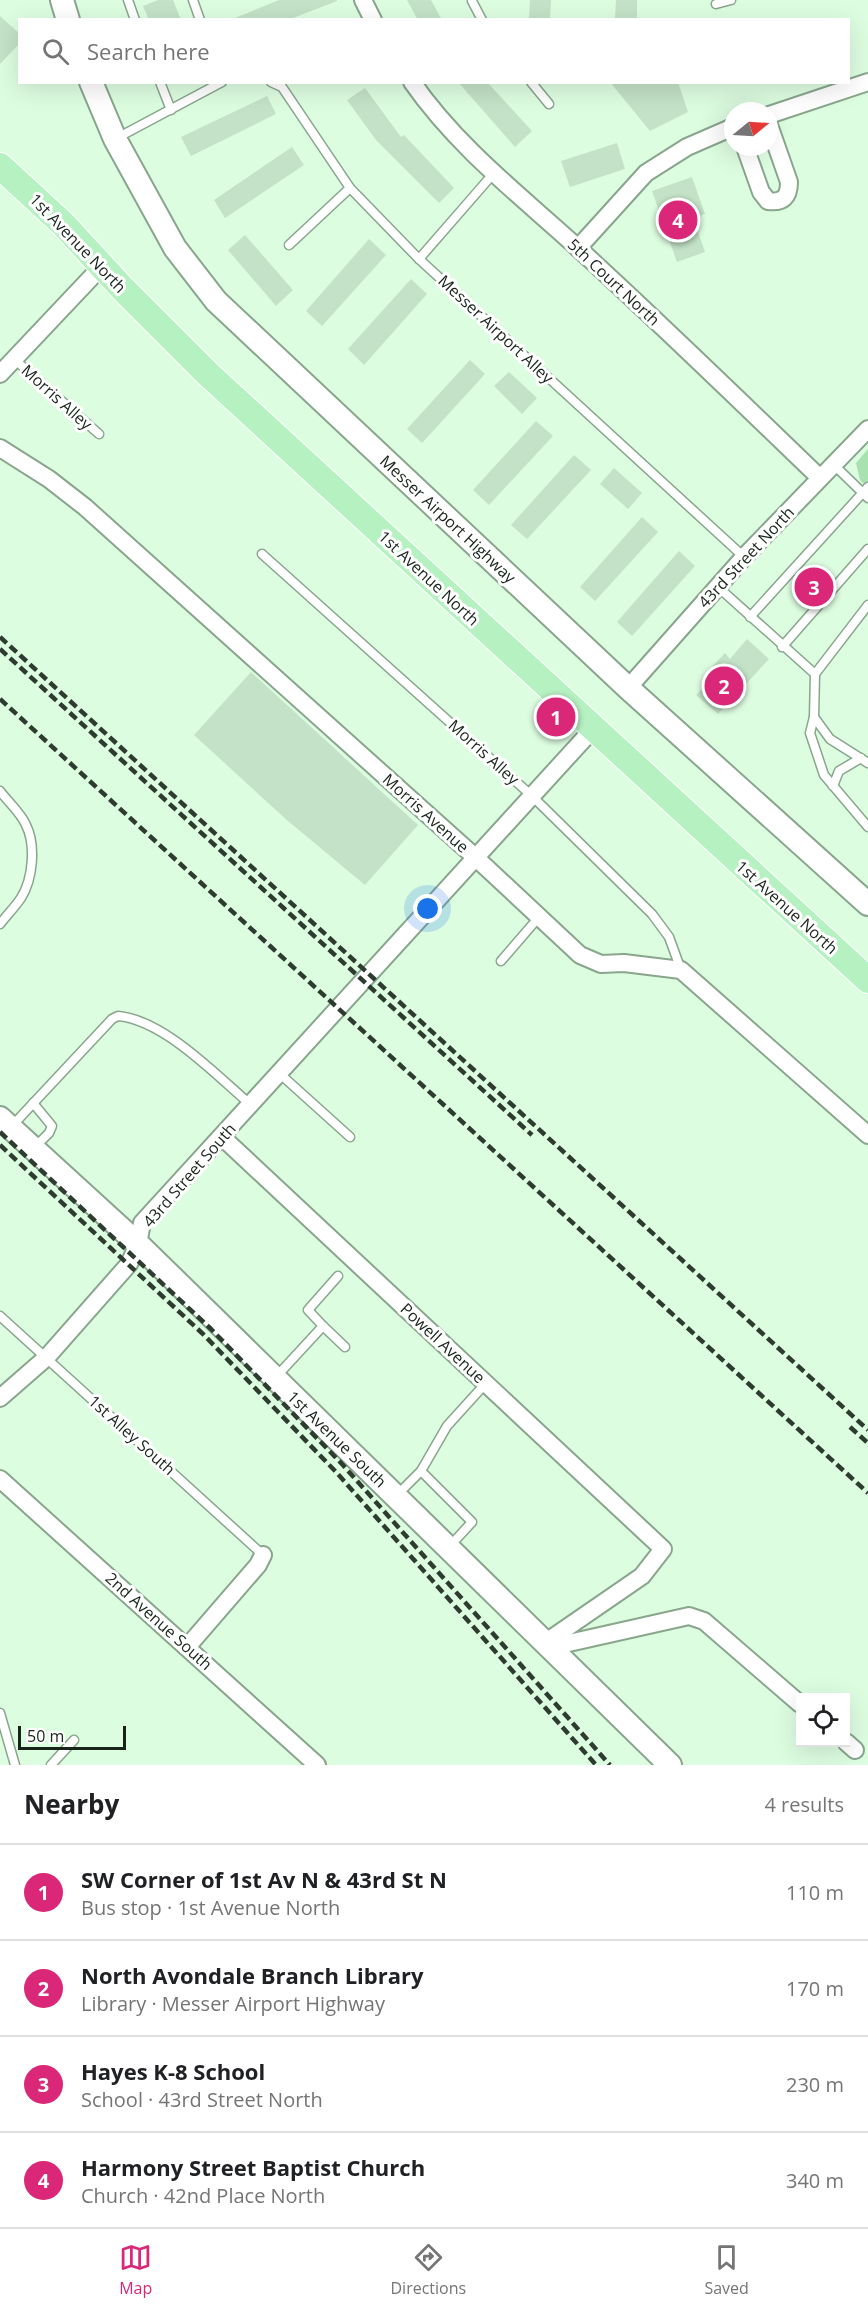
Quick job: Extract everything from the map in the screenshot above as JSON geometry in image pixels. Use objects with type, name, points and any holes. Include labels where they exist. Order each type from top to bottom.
[{"type":"main road","points":[[62,0],[67,18]]},
{"type":"main road","name":"Messer Airport Highway","points":[[93,84],[115,139],[175,248],[216,302],[628,688],[868,904]]},
{"type":"main road","name":"1st Avenue North","points":[[0,166],[63,224],[208,374],[868,980]]},
{"type":"main road","name":"1st Avenue South","points":[[5,1123],[138,1244],[670,1765]]},
{"type":"street","points":[[363,0],[373,18]]},
{"type":"street","points":[[778,112],[868,82]]},
{"type":"street","name":"5th Court North","points":[[415,84],[433,110],[493,174],[578,248],[820,478]]},
{"type":"street","points":[[578,248],[646,173],[687,147],[724,132]]},
{"type":"street","points":[[748,156],[761,192],[768,201],[778,202],[789,192],[789,182],[778,151]]},
{"type":"street","points":[[0,374],[102,266]]},
{"type":"street","name":"43rd Street North","points":[[628,688],[744,557],[868,429]]},
{"type":"street","name":"Morris Avenue","points":[[0,448],[49,479],[86,507],[475,857],[579,955],[601,964],[624,963],[681,970]]},
{"type":"street","points":[[475,857],[593,729]]},
{"type":"street","name":"43rd Street South","points":[[0,1398],[46,1357],[129,1264],[138,1244],[142,1223],[475,857]]},
{"type":"street","points":[[681,970],[868,1135]]},
{"type":"street","name":"Powell Avenue","points":[[222,1137],[663,1549],[642,1576],[549,1640],[551,1647]]},
{"type":"street","name":"2nd Avenue South","points":[[0,1479],[188,1646],[317,1765]]},
{"type":"street","points":[[188,1646],[258,1565],[263,1556]]},
{"type":"street","points":[[551,1647],[689,1616],[704,1622],[796,1700]]},
{"type":"lane","points":[[128,0],[134,18]]},
{"type":"lane","points":[[193,0],[199,18]]},
{"type":"lane","points":[[716,4],[731,0]]},
{"type":"lane","points":[[472,1],[481,18]]},
{"type":"lane","points":[[161,84],[171,110]]},
{"type":"lane","points":[[115,139],[218,84]]},
{"type":"lane","name":"Messer Airport Alley","points":[[275,84],[282,87],[350,188],[419,259],[744,557]]},
{"type":"lane","points":[[533,84],[549,104]]},
{"type":"lane","points":[[419,259],[493,174]]},
{"type":"lane","points":[[289,245],[350,188]]},
{"type":"lane","name":"Morris Alley","points":[[14,359],[99,434]]},
{"type":"lane","points":[[750,617],[866,493],[833,464]]},
{"type":"lane","points":[[782,647],[868,549]]},
{"type":"lane","name":"Morris Alley","points":[[262,554],[532,796],[652,914],[669,937],[681,970]]},
{"type":"lane","points":[[718,587],[782,647],[815,674]]},
{"type":"lane","points":[[868,605],[815,674],[810,733],[824,775],[868,827]]},
{"type":"lane","points":[[813,717],[831,739],[864,760]]},
{"type":"lane","points":[[833,786],[839,771],[864,760]]},
{"type":"lane","points":[[0,791],[26,824],[31,839],[32,856],[30,872],[22,896],[0,924]]},
{"type":"lane","points":[[501,960],[539,917]]},
{"type":"lane","points":[[5,1123],[33,1103],[112,1019],[118,1016],[141,1022],[167,1034],[251,1105]]},
{"type":"lane","points":[[279,1073],[350,1137]]},
{"type":"lane","points":[[33,1103],[52,1126],[49,1133],[33,1148]]},
{"type":"lane","points":[[338,1276],[308,1310],[345,1347]]},
{"type":"lane","name":"1st Alley South","points":[[0,1316],[263,1556]]},
{"type":"lane","points":[[275,1378],[323,1326]]},
{"type":"lane","points":[[396,1496],[421,1470],[447,1426],[486,1383]]},
{"type":"lane","points":[[421,1470],[471,1522],[449,1548]]},
{"type":"lane","points":[[0,1713],[15,1765]]},
{"type":"lane","points":[[51,1765],[74,1740]]},
{"type":"green space","points":[[868,449],[868,488],[860,480],[856,463]]},
{"type":"building","points":[[158,0],[173,0],[180,18],[148,18],[143,6]]},
{"type":"building","points":[[279,0],[337,0],[293,18],[235,18]]},
{"type":"building","points":[[407,0],[431,0],[441,18],[417,18]]},
{"type":"building","points":[[530,0],[551,0],[550,18],[529,18]]},
{"type":"building","points":[[616,0],[637,0],[637,18],[615,18]]},
{"type":"building","points":[[0,16],[18,32],[18,45],[0,64]]},
{"type":"building","points":[[460,84],[489,84],[532,131],[515,147]]},
{"type":"building","points":[[612,84],[679,84],[688,112],[650,131]]},
{"type":"building","points":[[365,88],[401,137],[404,135],[454,188],[439,203],[376,140],[347,100]]},
{"type":"building","points":[[267,96],[276,114],[191,156],[181,137]]},
{"type":"building","points":[[617,143],[625,169],[570,187],[561,161]]},
{"type":"building","points":[[292,147],[304,165],[225,218],[214,200]]},
{"type":"building","points":[[692,177],[705,214],[693,218],[705,252],[677,262],[652,191]]},
{"type":"building","points":[[245,235],[293,290],[276,306],[228,250]]},
{"type":"building","points":[[369,239],[386,255],[322,326],[306,311]]},
{"type":"building","points":[[411,279],[427,294],[364,365],[348,349]]},
{"type":"building","points":[[470,360],[485,374],[422,443],[407,429]]},
{"type":"building","points":[[509,372],[537,398],[522,414],[494,386]]},
{"type":"building","points":[[536,421],[553,436],[489,505],[473,490]]},
{"type":"building","points":[[574,455],[591,470],[527,539],[511,525]]},
{"type":"building","points":[[614,468],[642,493],[628,509],[600,484]]},
{"type":"building","points":[[642,517],[658,532],[595,601],[580,587]]},
{"type":"building","points":[[679,551],[695,566],[632,636],[617,622]]},
{"type":"building","points":[[747,639],[769,659],[718,714],[696,695],[714,677],[708,671],[725,653],[730,659]]},
{"type":"building","points":[[251,672],[418,825],[365,885],[288,821],[194,735]]},
{"type":"railway","points":[[0,637],[868,1430]]},
{"type":"railway","points":[[0,649],[532,1135]]},
{"type":"railway","points":[[0,699],[868,1493]]},
{"type":"railway","points":[[0,1132],[211,1329],[342,1464],[610,1765]]},
{"type":"railway","points":[[0,1145],[203,1334],[336,1472],[596,1765]]},
{"type":"railway","points":[[850,1427],[868,1443]]},
{"type":"place","name":"Harmony Street Baptist Church","points":[[678,220]]},
{"type":"place","name":"Hayes K-8 School","points":[[814,587]]},
{"type":"place","name":"North Avondale Branch Library","points":[[724,686]]},
{"type":"place","name":"SW Corner of 1st Av N & 43rd St N","points":[[556,717]]}]
